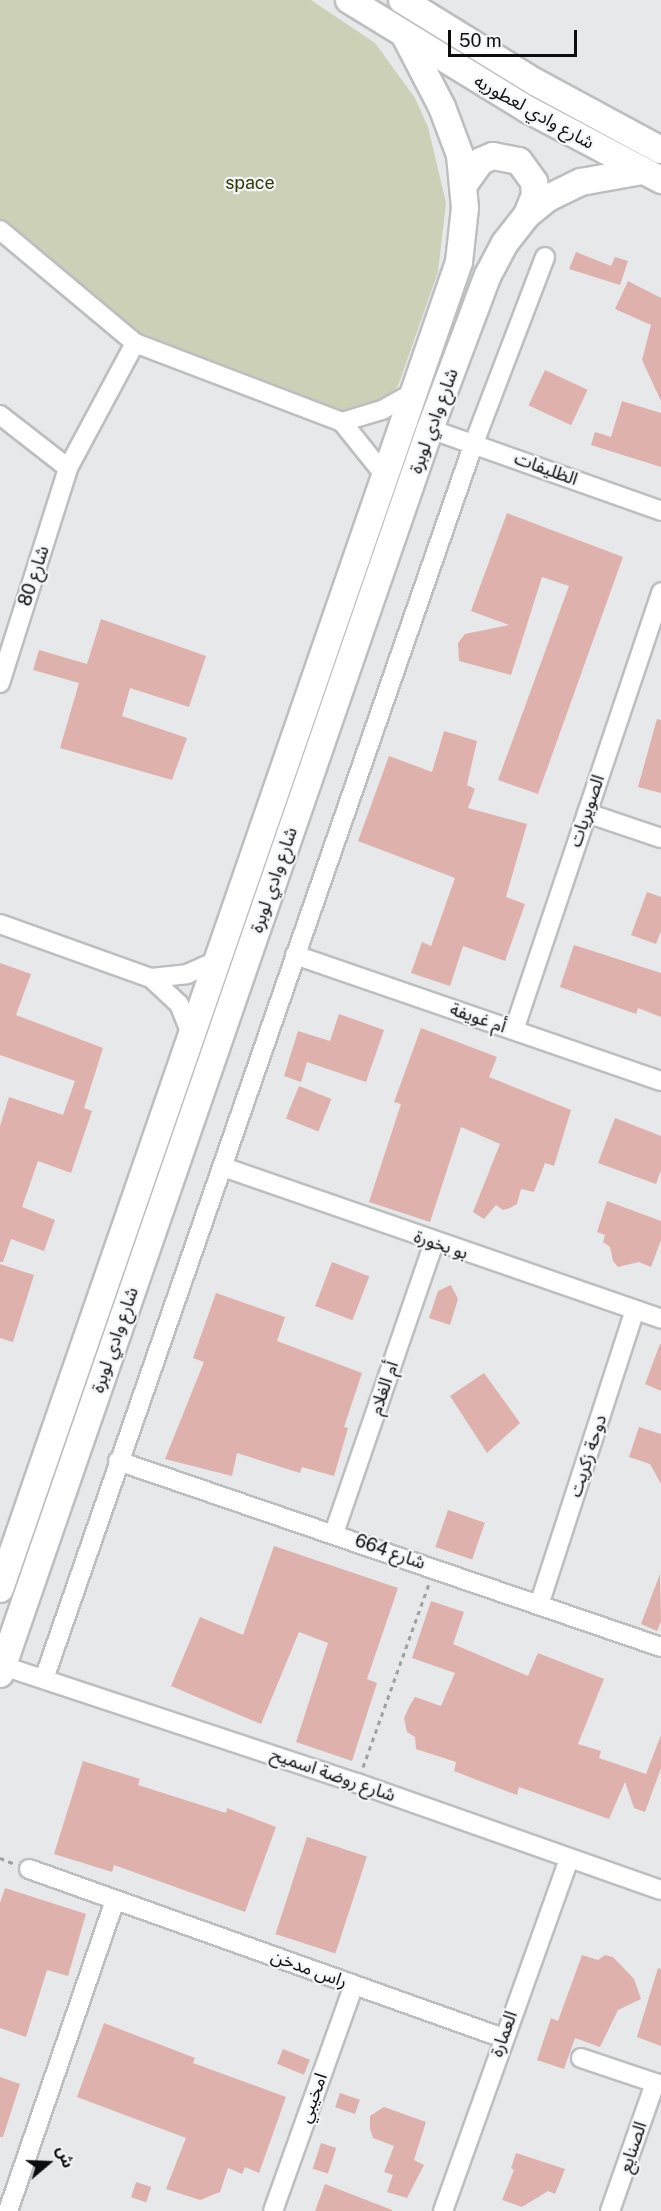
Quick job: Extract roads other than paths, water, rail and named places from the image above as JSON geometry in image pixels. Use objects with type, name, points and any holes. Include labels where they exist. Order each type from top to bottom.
[{"type":"street","name":"شارع وادي لعطوريه","points":[[350,0],[517,103],[651,176]]},
{"type":"street","name":"شارع وادي لعطوريه","points":[[402,0],[426,10],[661,150]]},
{"type":"street","name":"شارع وادي لوبرة","points":[[0,1589],[193,1040],[459,262],[465,183],[460,155],[442,107],[404,34]]},
{"type":"street","points":[[465,183],[481,161],[493,156],[519,161],[534,182],[535,195],[527,215]]},
{"type":"street","name":"شارع وادي لوبرة","points":[[1,1670],[430,429],[488,275],[505,243],[527,215],[548,198],[581,182],[651,176]]},
{"type":"street","points":[[0,230],[135,343],[342,422],[386,477]]},
{"type":"street","points":[[44,1679],[474,443],[545,257]]},
{"type":"street","name":"شارع 80","points":[[0,683],[68,468],[135,343]]},
{"type":"street","points":[[342,422],[382,410],[415,392]]},
{"type":"street","points":[[0,415],[68,468]]},
{"type":"street","name":"الظليفات","points":[[430,429],[661,511]]},
{"type":"street","name":"الصويريات","points":[[514,1030],[661,592]]},
{"type":"street","points":[[587,813],[661,838]]},
{"type":"street","points":[[0,924],[151,978],[179,1004],[193,1040]]},
{"type":"street","name":"أم غويفة","points":[[296,956],[661,1081]]},
{"type":"street","points":[[151,978],[187,974],[219,960]]},
{"type":"street","name":"بو بخورة","points":[[223,1167],[661,1319]]},
{"type":"street","name":"أم الغلام","points":[[334,1533],[434,1242]]},
{"type":"street","name":"دوحة زكريت","points":[[540,1602],[635,1310]]},
{"type":"street","name":"شارع 664","points":[[118,1461],[540,1602],[661,1647]]},
{"type":"street","name":"شارع روضة اسميح","points":[[1,1670],[44,1679],[357,1783],[661,1890]]},
{"type":"street","name":"العمارة","points":[[443,2211],[502,2038],[569,1859]]},
{"type":"street","name":"راس مدخن","points":[[30,1869],[502,2038]]},
{"type":"street","points":[[8,2211],[115,1900]]},
{"type":"street","name":"امخيبي","points":[[273,2211],[354,1985]]},
{"type":"street","name":"الصنايع","points":[[581,2058],[658,2084],[610,2211]]},
{"type":"park label","name":"space","points":[[250,183]]}]
